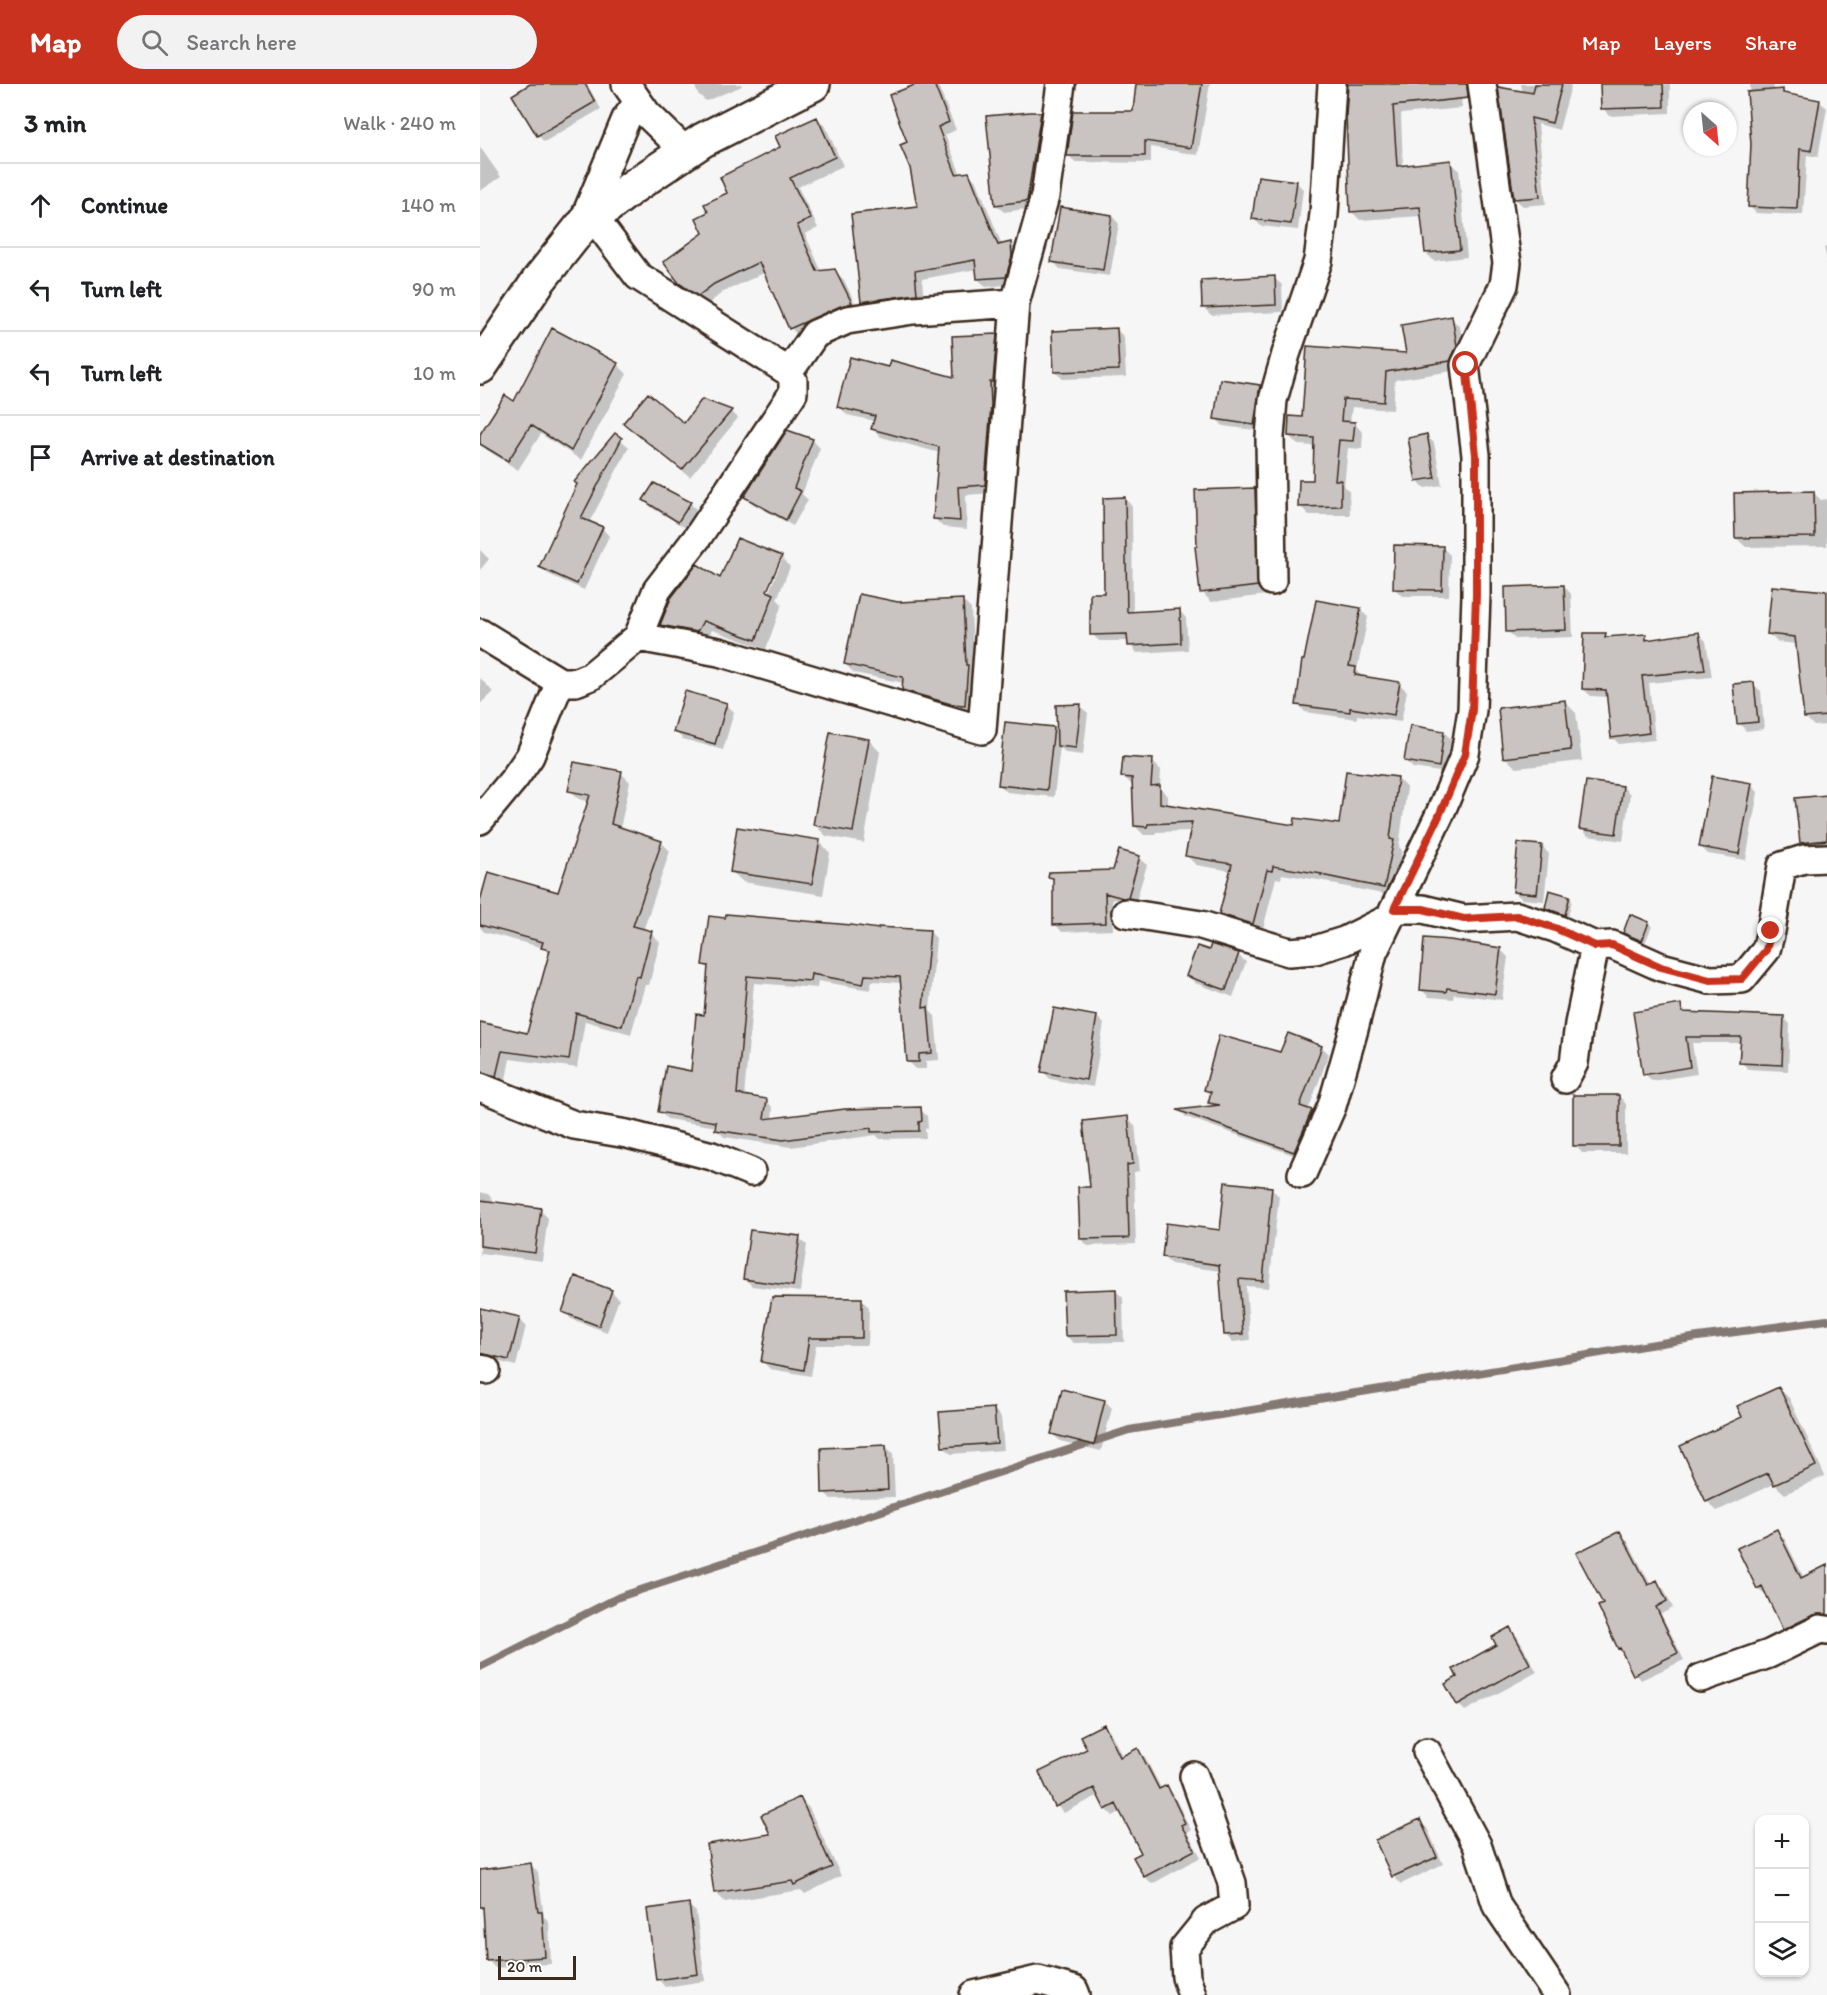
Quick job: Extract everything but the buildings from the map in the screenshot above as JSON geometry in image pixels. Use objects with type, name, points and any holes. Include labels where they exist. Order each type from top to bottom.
[{"type":"street","points":[[480,367],[539,280],[588,222],[631,188],[703,140],[813,84]]},
{"type":"street","points":[[638,637],[719,652],[982,730],[1016,303],[1045,196],[1061,84]]},
{"type":"street","points":[[1272,581],[1270,437],[1273,399],[1318,261],[1324,214],[1332,84]]},
{"type":"street","points":[[1302,1174],[1332,1106],[1373,953],[1439,816],[1465,754],[1472,710],[1476,595],[1476,455],[1466,365],[1504,285],[1508,263],[1482,84]]},
{"type":"street","points":[[632,93],[647,114],[686,152]]},
{"type":"street","points":[[588,222],[626,119],[632,93]]},
{"type":"street","points":[[480,633],[560,682],[576,682],[591,676],[638,637],[657,590],[697,538],[793,393],[793,380],[789,372],[638,276],[588,222]]},
{"type":"street","points":[[789,372],[815,334],[847,320],[913,310],[1016,303]]},
{"type":"street","points":[[480,820],[530,756],[560,682]]},
{"type":"street","points":[[1126,913],[1201,925],[1289,952],[1315,950],[1344,941],[1391,914],[1423,909],[1464,919],[1517,916],[1555,928],[1595,946],[1612,945],[1661,967],[1710,980],[1742,979],[1766,950],[1782,866],[1804,859],[1827,858]]},
{"type":"street","points":[[1565,1079],[1574,1063],[1579,1024],[1595,946]]},
{"type":"street","points":[[480,1087],[574,1125],[627,1134],[712,1156],[751,1173]]},
{"type":"street","points":[[1701,1678],[1768,1654],[1820,1629],[1827,1630]]},
{"type":"street","points":[[1427,1752],[1476,1845],[1497,1906],[1557,1995]]},
{"type":"street","points":[[1192,1995],[1186,1977],[1184,1948],[1206,1921],[1234,1906],[1233,1883],[1194,1776]]},
{"type":"street","points":[[974,1995],[1038,1980],[1074,1990],[1076,1995]]},
{"type":"waterway","points":[[480,1667],[619,1597],[1129,1430],[1698,1337],[1827,1320]]},
{"type":"route","points":[[1466,365],[1476,455],[1476,595],[1472,710],[1465,754],[1439,816],[1394,909],[1423,909],[1464,919],[1517,916],[1555,928],[1595,946],[1612,945],[1661,967],[1710,980],[1742,979],[1766,950],[1771,931]]}]
